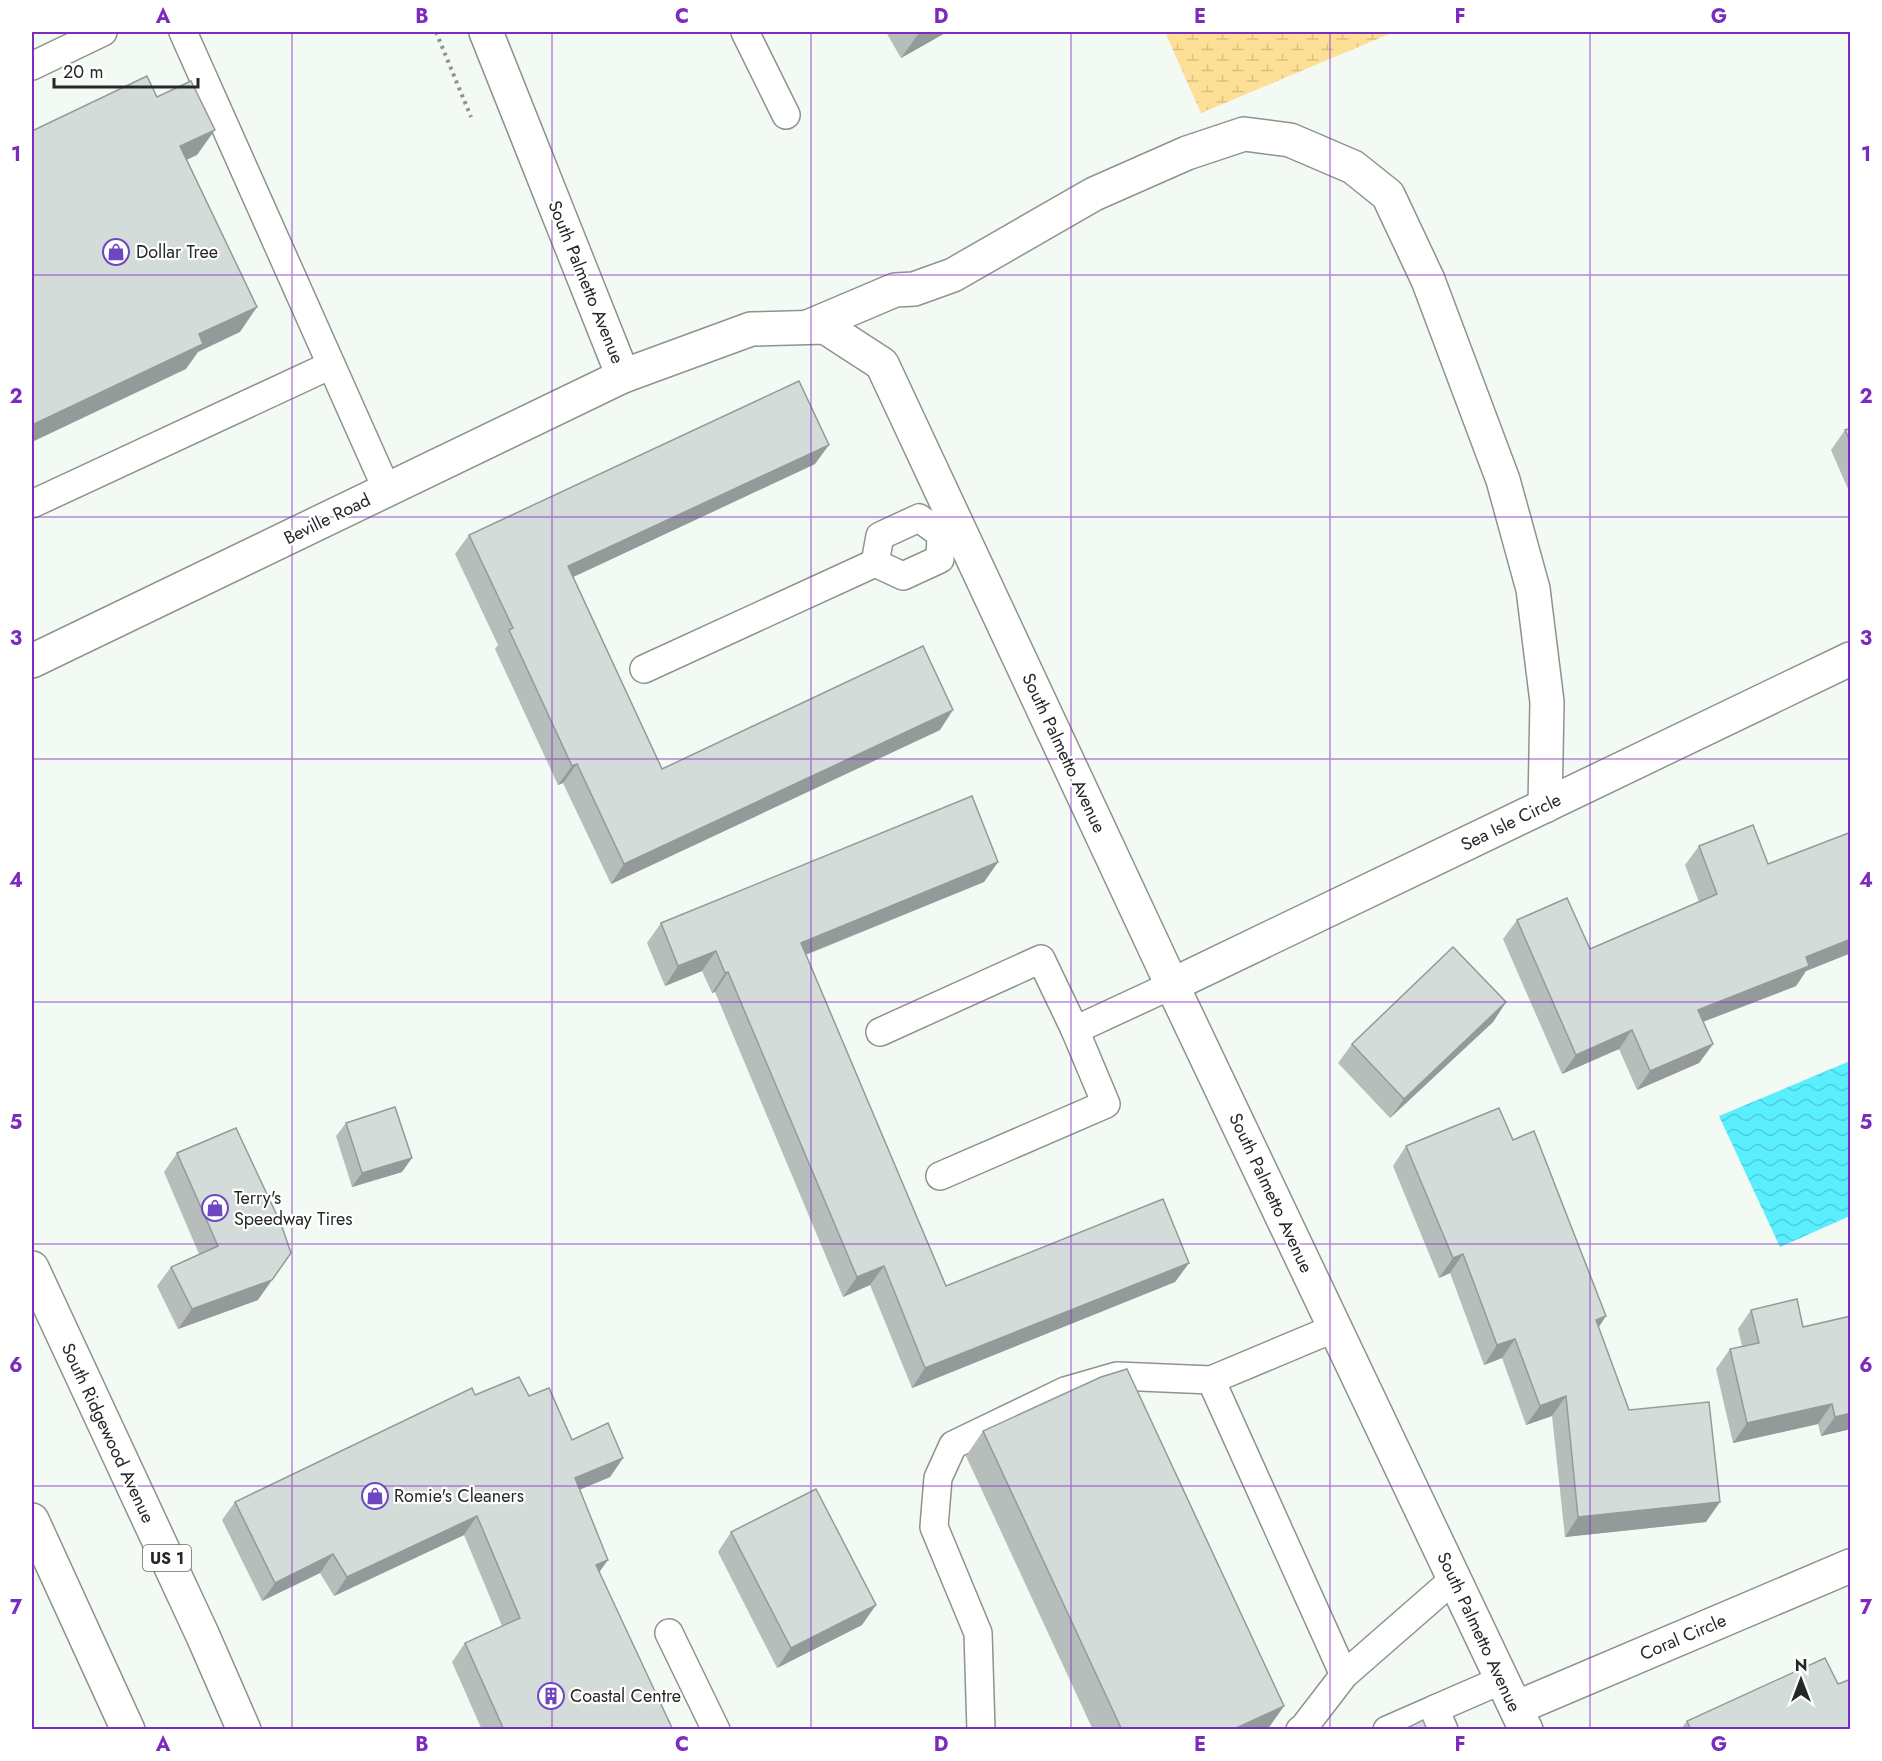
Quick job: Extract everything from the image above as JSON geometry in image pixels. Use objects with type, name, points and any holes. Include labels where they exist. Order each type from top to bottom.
[{"type":"street","name":"South Palmetto Avenue","points":[[486,32],[623,376],[752,329],[810,326],[825,327],[882,364],[950,530],[1172,985],[1515,1706]]},
{"type":"street","points":[[810,326],[895,290],[914,289],[953,275],[1094,195],[1187,153],[1244,134],[1290,140],[1353,166],[1388,195],[1428,280],[1503,480],[1533,589],[1546,702],[1545,806]]},
{"type":"street","name":"Beville Road","points":[[32,661],[623,376]]},
{"type":"street","name":"Sea Isle Circle","points":[[1172,985],[1851,659]]},
{"type":"street","name":"South Ridgewood Avenue","points":[[32,1268],[244,1730]]},
{"type":"street","points":[[32,1521],[128,1730]]},
{"type":"street","name":"Coral Circle","points":[[1515,1706],[1851,1566]]},
{"type":"lane","points":[[32,66],[103,32]]},
{"type":"lane","points":[[183,32],[387,490]]},
{"type":"lane","points":[[745,32],[786,115]]},
{"type":"lane","points":[[32,504],[332,365]]},
{"type":"lane","points":[[644,669],[875,563],[903,576],[940,559],[950,530],[919,518],[879,536],[875,563]]},
{"type":"lane","points":[[880,1032],[1041,958],[1106,1104],[940,1176]]},
{"type":"lane","points":[[1075,1030],[1172,985]]},
{"type":"lane","points":[[981,1730],[978,1633],[934,1527],[938,1478],[953,1445],[1065,1391],[1118,1376],[1210,1380],[1335,1328]]},
{"type":"lane","points":[[1210,1380],[1344,1675]]},
{"type":"lane","points":[[1300,1730],[1344,1675],[1454,1579]]},
{"type":"lane","points":[[669,1633],[716,1730]]},
{"type":"lane","points":[[1387,1730],[1515,1706]]},
{"type":"green space","points":[[1165,32],[1394,32],[1201,113]]},
{"type":"water","points":[[1850,1061],[1850,1216],[1780,1247],[1719,1116]]},
{"type":"building","name":"Dollar Tree","points":[[147,76],[157,97],[191,81],[215,130],[180,146],[257,307],[199,334],[203,344],[32,425],[32,131]]},
{"type":"building","points":[[799,381],[829,445],[568,566],[662,769],[923,646],[953,710],[624,864],[577,764],[572,766],[509,630],[513,628],[469,535]]},
{"type":"building","points":[[1851,428],[1851,444],[1845,430]]},
{"type":"building","points":[[972,796],[998,862],[801,943],[946,1286],[1163,1199],[1189,1263],[925,1368],[884,1266],[857,1277],[728,972],[725,973],[716,951],[678,966],[661,923]]},
{"type":"building","points":[[1753,825],[1768,864],[1851,832],[1851,939],[1806,957],[1809,966],[1698,1010],[1713,1044],[1650,1071],[1632,1030],[1576,1055],[1517,920],[1567,898],[1590,949],[1717,894],[1699,846]]},
{"type":"building","points":[[1453,947],[1506,1002],[1404,1099],[1352,1044]]},
{"type":"building","points":[[395,1107],[412,1158],[362,1173],[346,1123]]},
{"type":"building","points":[[1499,1108],[1513,1140],[1534,1131],[1606,1316],[1596,1320],[1629,1410],[1709,1402],[1720,1502],[1578,1517],[1566,1396],[1540,1406],[1515,1339],[1497,1345],[1463,1254],[1453,1258],[1406,1146]]},
{"type":"building","name":"Terry's Speedway Tires","points":[[236,1128],[281,1224],[291,1253],[272,1280],[192,1309],[171,1267],[218,1246],[177,1153]]},
{"type":"building","points":[[1797,1299],[1803,1327],[1851,1316],[1851,1413],[1835,1417],[1832,1404],[1747,1423],[1730,1349],[1759,1343],[1751,1310]]},
{"type":"building","points":[[1127,1369],[1284,1706],[1232,1730],[1122,1730],[983,1431],[1101,1377]]},
{"type":"building","points":[[519,1377],[529,1396],[549,1388],[572,1440],[608,1423],[623,1458],[575,1478],[608,1560],[596,1565],[673,1730],[504,1730],[465,1643],[520,1618],[477,1516],[347,1577],[333,1554],[275,1583],[235,1502],[472,1388],[475,1395]]},
{"type":"building","points":[[816,1489],[876,1605],[791,1648],[731,1532]]},
{"type":"building","points":[[1825,1658],[1838,1684],[1851,1679],[1851,1730],[1691,1730],[1687,1721]]},
{"type":"building","points":[[1423,1720],[1427,1730],[1403,1730]]},
{"type":"place","name":"Dollar Tree","points":[[116,252]]},
{"type":"place","name":"Terry's Speedway Tires","points":[[215,1208]]},
{"type":"place","name":"Romie's Cleaners","points":[[375,1496]]},
{"type":"place","name":"Coastal Centre","points":[[551,1696]]}]
